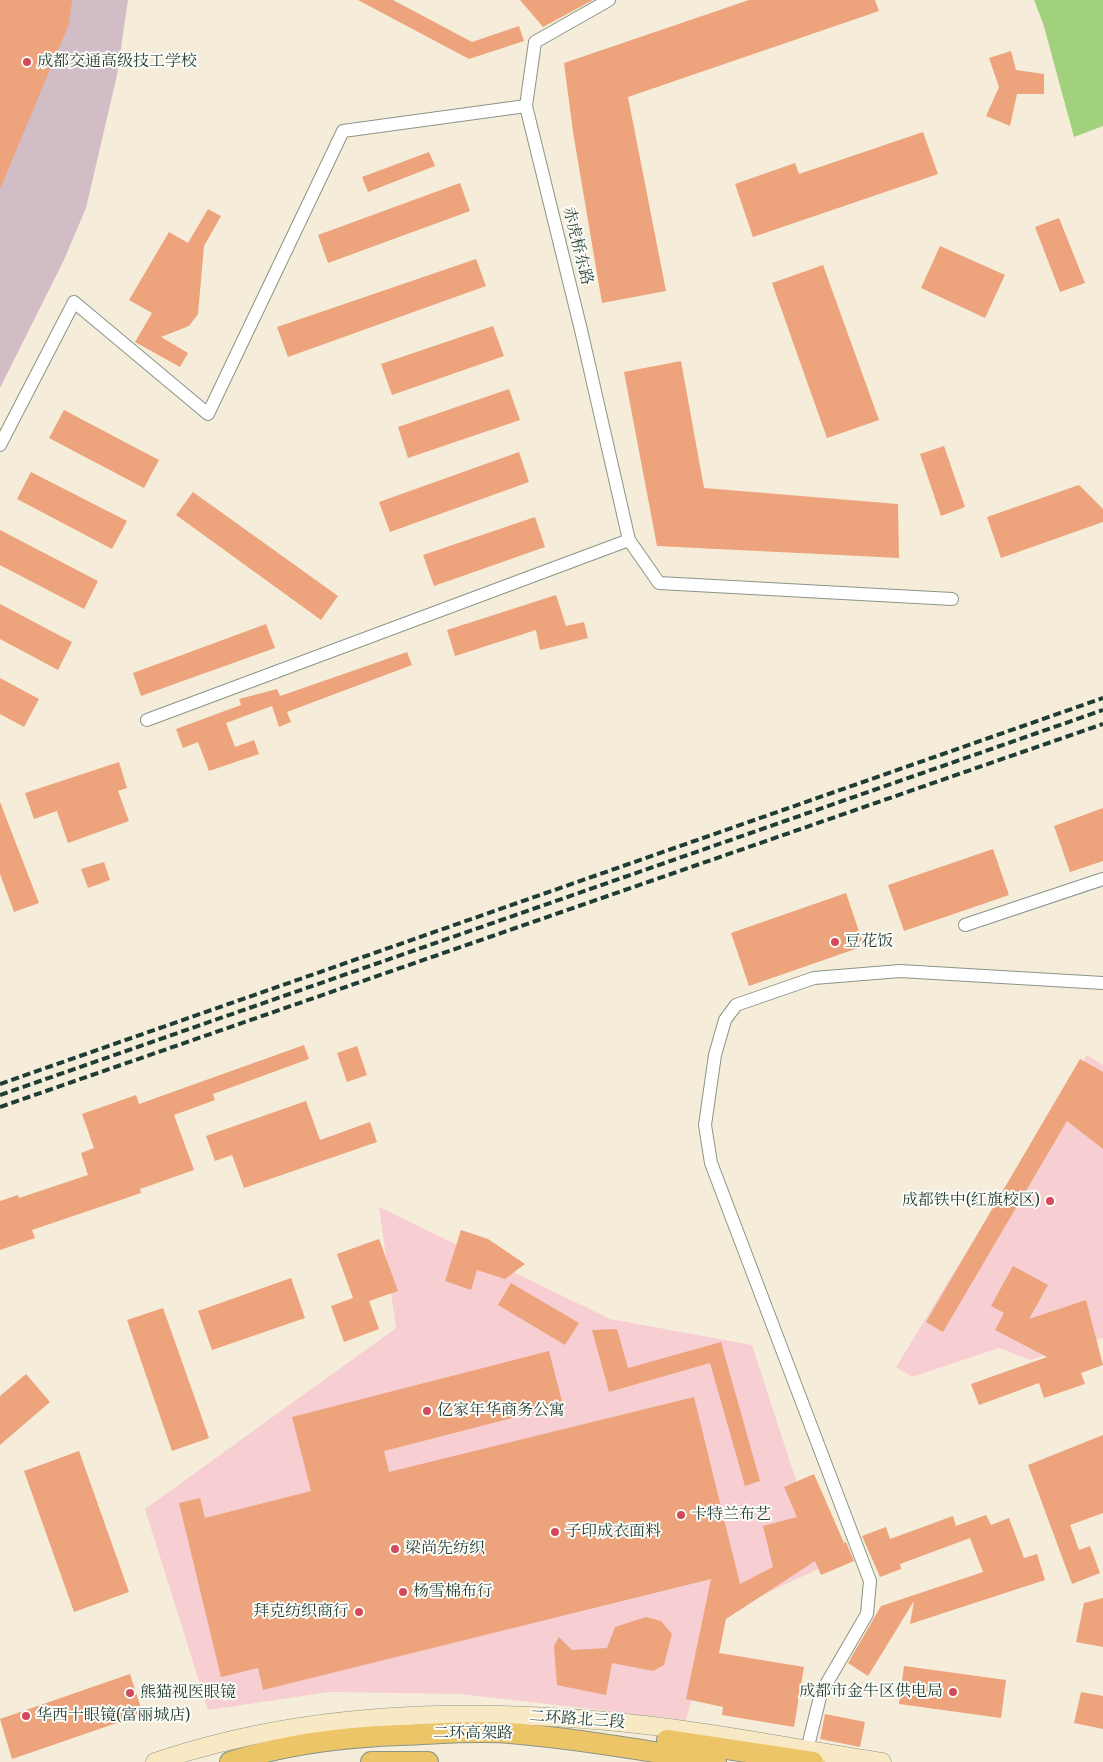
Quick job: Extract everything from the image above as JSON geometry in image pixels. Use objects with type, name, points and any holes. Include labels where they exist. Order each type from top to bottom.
[{"type":"highway","points":[[509,1733],[573,1727],[810,1756]]},
{"type":"highway","name":"二环高架路","points":[[230,1762],[259,1752],[354,1737],[474,1732],[509,1733],[603,1743],[716,1762]]},
{"type":"highway","name":"二环高架路","points":[[371,1762],[428,1762]]},
{"type":"main road","name":"二环路北三段","points":[[155,1762],[253,1734],[363,1719],[443,1716],[539,1716],[608,1721],[810,1756],[882,1762]]},
{"type":"street","name":"赤虎桥东路","points":[[609,0],[535,42],[526,106],[581,330],[629,540]]},
{"type":"street","points":[[0,445],[74,302],[208,414],[343,130],[526,106]]},
{"type":"street","points":[[147,720],[629,540],[659,583],[952,599]]},
{"type":"street","points":[[965,925],[1103,879]]},
{"type":"street","points":[[810,1756],[821,1693],[867,1614],[870,1581],[711,1163],[705,1125],[715,1055],[725,1020],[736,1004],[814,978],[900,971],[1103,983]]},
{"type":"shaded area","points":[[0,0],[128,0],[117,75],[86,208],[63,262],[0,388]]},
{"type":"shaded area","name":"成都铁中(红旗校区)","points":[[1087,1055],[1103,1065],[1103,1338],[1030,1360],[999,1348],[912,1377],[896,1367]]},
{"type":"shaded area","points":[[379,1207],[610,1319],[752,1345],[824,1566],[715,1618],[686,1720],[460,1694],[330,1692],[208,1710],[145,1509],[396,1328]]},
{"type":"green space","points":[[1034,0],[1103,0],[1103,126],[1074,137],[1043,23]]},
{"type":"building","name":"成都交通高级技工学校","points":[[0,0],[72,0],[69,24],[0,189]]},
{"type":"building","points":[[358,0],[393,0],[472,42],[519,26],[524,41],[469,59]]},
{"type":"building","points":[[520,0],[593,0],[543,27]]},
{"type":"building","points":[[749,0],[875,0],[879,11],[628,97],[666,291],[602,303],[573,132],[564,63]]},
{"type":"building","points":[[1011,51],[1016,70],[1044,74],[1044,94],[1017,94],[1010,126],[986,116],[999,87],[989,58]]},
{"type":"building","points":[[923,132],[938,174],[753,237],[735,184],[795,163],[799,174]]},
{"type":"building","points":[[429,152],[435,166],[368,192],[362,177]]},
{"type":"building","points":[[460,183],[470,211],[328,263],[318,235]]},
{"type":"building","points":[[208,209],[221,216],[204,246],[198,314],[189,326],[161,337],[188,353],[180,367],[135,342],[152,313],[129,300],[169,232],[188,243]]},
{"type":"building","points":[[1059,218],[1085,283],[1060,292],[1035,227]]},
{"type":"building","points":[[940,246],[1005,275],[985,318],[921,288]]},
{"type":"building","points":[[476,259],[486,286],[288,357],[277,327]]},
{"type":"building","points":[[823,265],[879,420],[827,438],[772,283]]},
{"type":"building","points":[[493,326],[504,356],[392,395],[381,364]]},
{"type":"building","points":[[681,361],[704,488],[898,504],[899,558],[657,546],[624,372]]},
{"type":"building","points":[[509,389],[520,420],[408,458],[398,427]]},
{"type":"building","points":[[64,410],[159,460],[144,488],[49,438]]},
{"type":"building","points":[[944,446],[965,507],[941,516],[920,454]]},
{"type":"building","points":[[519,452],[529,482],[390,532],[379,502]]},
{"type":"building","points":[[31,472],[127,521],[112,549],[17,499]]},
{"type":"building","points":[[1079,485],[1103,509],[1103,522],[1001,558],[987,517]]},
{"type":"building","points":[[193,492],[338,596],[321,620],[176,515]]},
{"type":"building","points":[[535,517],[545,547],[434,586],[423,555]]},
{"type":"building","points":[[0,530],[98,581],[84,609],[0,565]]},
{"type":"building","points":[[556,595],[566,626],[584,622],[588,638],[540,650],[536,630],[455,656],[447,630]]},
{"type":"building","points":[[0,604],[72,642],[58,670],[0,639]]},
{"type":"building","points":[[266,624],[275,648],[141,696],[133,673]]},
{"type":"building","points":[[407,652],[412,665],[287,712],[291,722],[279,727],[272,706],[226,723],[235,747],[254,740],[259,754],[209,771],[198,742],[183,748],[176,729],[241,705],[239,699],[277,689],[280,696]]},
{"type":"building","points":[[0,678],[39,699],[24,727],[0,714]]},
{"type":"building","points":[[119,762],[127,788],[118,791],[129,821],[68,843],[57,811],[34,819],[25,793]]},
{"type":"building","points":[[0,802],[39,903],[14,912],[0,874]]},
{"type":"building","points":[[1103,808],[1103,861],[1070,872],[1054,826]]},
{"type":"building","points":[[993,849],[1009,895],[904,931],[888,885]]},
{"type":"building","points":[[104,862],[110,880],[88,888],[81,869]]},
{"type":"building","points":[[846,893],[864,946],[749,986],[731,933]]},
{"type":"building","points":[[304,1045],[309,1059],[213,1094],[215,1100],[174,1115],[194,1170],[140,1189],[141,1193],[32,1230],[35,1238],[0,1250],[0,1201],[18,1195],[19,1198],[88,1175],[81,1153],[94,1148],[82,1114],[136,1095],[139,1104]]},
{"type":"building","points":[[357,1046],[367,1075],[347,1082],[337,1053]]},
{"type":"building","points":[[1080,1059],[1103,1072],[1103,1149],[1067,1121],[943,1332],[926,1322]]},
{"type":"building","points":[[306,1101],[320,1140],[370,1122],[377,1142],[244,1188],[232,1155],[215,1161],[206,1136]]},
{"type":"building","points":[[461,1230],[488,1239],[525,1264],[505,1279],[477,1270],[471,1290],[445,1281]]},
{"type":"building","points":[[379,1239],[398,1291],[369,1301],[379,1329],[344,1342],[331,1306],[353,1298],[337,1254]]},
{"type":"building","points":[[1013,1266],[1048,1285],[1029,1319],[1086,1300],[1103,1365],[1081,1373],[1085,1384],[1044,1398],[1039,1383],[979,1405],[971,1384],[1047,1357],[995,1330],[1004,1313],[991,1306]]},
{"type":"building","points":[[291,1278],[305,1318],[212,1350],[198,1311]]},
{"type":"building","points":[[511,1283],[579,1323],[565,1345],[498,1305]]},
{"type":"building","points":[[163,1308],[209,1438],[172,1451],[127,1320]]},
{"type":"building","points":[[617,1329],[628,1368],[721,1342],[760,1481],[745,1486],[710,1363],[609,1392],[592,1330]]},
{"type":"building","points":[[549,1351],[563,1405],[384,1451],[389,1472],[694,1397],[740,1584],[773,1567],[763,1526],[797,1517],[784,1487],[814,1474],[844,1543],[846,1542],[854,1561],[821,1575],[815,1561],[726,1619],[719,1653],[804,1667],[794,1727],[722,1715],[723,1707],[686,1699],[711,1579],[263,1690],[258,1668],[221,1677],[179,1503],[200,1498],[205,1518],[311,1491],[292,1417]]},
{"type":"building","points":[[26,1374],[50,1402],[0,1445],[0,1396]]},
{"type":"building","points":[[1103,1435],[1103,1513],[1070,1525],[1079,1550],[1090,1546],[1100,1573],[1072,1584],[1028,1465]]},
{"type":"building","points":[[79,1451],[129,1592],[74,1612],[24,1471]]},
{"type":"building","points":[[986,1515],[991,1525],[1009,1518],[1024,1558],[1037,1554],[1045,1580],[910,1624],[914,1601],[868,1676],[848,1663],[881,1606],[983,1572],[970,1538],[900,1564],[901,1569],[880,1577],[862,1536],[886,1527],[890,1539],[953,1516],[956,1526]]},
{"type":"building","points":[[1103,1598],[1103,1647],[1076,1642],[1084,1603]]},
{"type":"building","points":[[646,1617],[661,1621],[672,1634],[664,1665],[653,1671],[612,1663],[606,1695],[557,1685],[554,1646],[559,1637],[572,1650],[607,1648],[615,1627]]},
{"type":"building","name":"成都市金牛区供电局","points":[[904,1666],[1006,1680],[1001,1718],[899,1704]]},
{"type":"building","points":[[130,1674],[143,1714],[12,1759],[0,1719]]},
{"type":"building","points":[[1081,1692],[1103,1696],[1103,1729],[1074,1723]]},
{"type":"building","points":[[825,1714],[865,1722],[860,1747],[820,1739]]},
{"type":"railway","points":[[0,1084],[1103,698]]},
{"type":"railway","points":[[0,1095],[1103,710]]},
{"type":"railway","points":[[0,1107],[1103,724]]},
{"type":"place","name":"成都交通高级技工学校","points":[[27,62]]},
{"type":"place","name":"豆花饭","points":[[835,942]]},
{"type":"place","name":"成都铁中(红旗校区)","points":[[1050,1201]]},
{"type":"place","name":"亿家年华商务公寓","points":[[427,1411]]},
{"type":"place","name":"卡特兰布艺","points":[[681,1515]]},
{"type":"place","name":"子印成衣面料","points":[[555,1532]]},
{"type":"place","name":"梁尚先纺织","points":[[395,1549]]},
{"type":"place","name":"杨雪棉布行","points":[[403,1592]]},
{"type":"place","name":"拜克纺织商行","points":[[359,1612]]},
{"type":"place","name":"成都市金牛区供电局","points":[[953,1692]]},
{"type":"place","name":"熊猫视医眼镜","points":[[130,1693]]},
{"type":"place","name":"华西十眼镜(富丽城店)","points":[[26,1716]]}]
